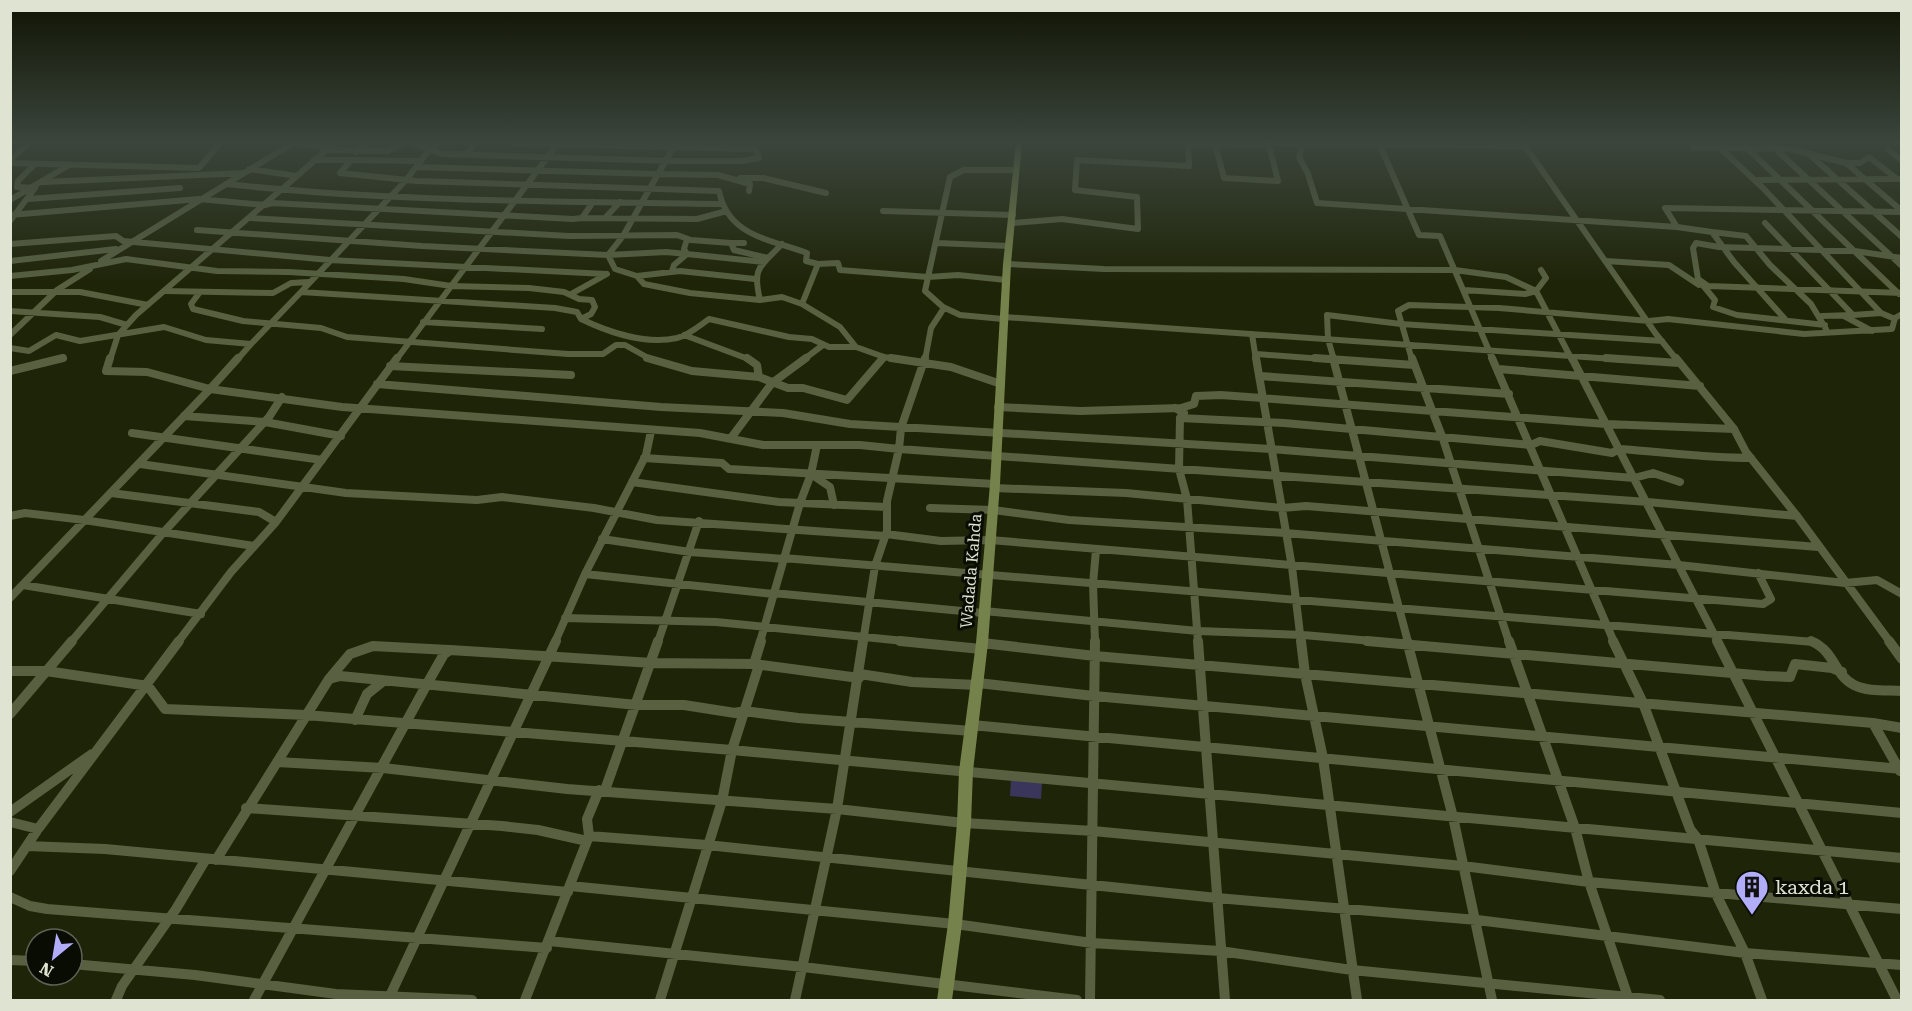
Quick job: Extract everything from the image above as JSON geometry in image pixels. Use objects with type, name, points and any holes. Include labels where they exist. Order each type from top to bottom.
[{"type":"main road","name":"Wadada Kahda","points":[[944,1000],[955,924],[966,771],[982,646],[998,432],[1003,318],[1015,190]]},
{"type":"street","points":[[10,200],[30,190]]},
{"type":"street","points":[[10,221],[34,190]]},
{"type":"street","points":[[28,199],[150,190]]},
{"type":"street","points":[[10,335],[35,314],[57,290],[215,190]]},
{"type":"street","points":[[282,190],[127,325],[118,335],[106,371],[147,372],[210,389],[360,408],[731,438],[763,445],[860,445],[1458,491],[1648,502],[1797,516]]},
{"type":"street","points":[[286,190],[515,200],[643,202],[722,208]]},
{"type":"street","points":[[10,598],[140,464],[397,190]]},
{"type":"street","points":[[10,872],[38,829],[201,614],[254,546],[276,522],[341,436],[406,343],[522,190]]},
{"type":"street","points":[[608,255],[623,236],[650,190]]},
{"type":"street","points":[[691,190],[719,191],[722,208],[743,230],[807,253],[806,261],[818,264],[838,262],[840,270],[928,277],[958,275],[1006,280]]},
{"type":"street","points":[[813,190],[826,194]]},
{"type":"street","points":[[947,190],[925,291],[936,297],[944,308],[965,318],[1003,318],[1572,354],[1681,366]]},
{"type":"street","points":[[884,211],[942,212],[1013,219],[1062,219],[1138,229],[1137,197],[1077,190]]},
{"type":"street","points":[[1313,190],[1317,203],[1677,227],[1746,236],[1773,268],[1822,316],[1826,329]]},
{"type":"street","points":[[1400,190],[1419,235],[1440,236],[1580,558],[1623,663],[1643,704],[1690,829],[1698,839],[1716,894],[1745,953],[1762,1000]]},
{"type":"street","points":[[1557,190],[1662,341],[1734,429],[1751,458],[1797,516],[1902,659]]},
{"type":"street","points":[[1765,190],[1825,251],[1881,313],[1895,319]]},
{"type":"street","points":[[1790,190],[1900,294]]},
{"type":"street","points":[[1822,190],[1902,266]]},
{"type":"street","points":[[1848,190],[1902,237]]},
{"type":"street","points":[[1878,190],[1902,212]]},
{"type":"street","points":[[13,215],[199,199],[265,205],[273,203],[503,216],[582,218],[697,219],[722,208]]},
{"type":"street","points":[[582,218],[593,202]]},
{"type":"street","points":[[605,218],[620,202]]},
{"type":"street","points":[[1677,227],[1665,208],[1902,212]]},
{"type":"street","points":[[407,227],[417,211]]},
{"type":"street","points":[[250,218],[491,232],[623,236],[677,235],[687,239],[733,247],[766,260]]},
{"type":"street","points":[[1765,223],[1853,315]]},
{"type":"street","points":[[197,230],[348,242],[608,255],[666,252],[766,260]]},
{"type":"street","points":[[1712,232],[1785,320]]},
{"type":"street","points":[[10,244],[116,236],[123,241],[131,242],[330,260],[622,273],[637,276],[652,271],[672,271],[755,279]]},
{"type":"street","points":[[687,239],[684,249],[687,254]]},
{"type":"street","points":[[733,247],[744,243]]},
{"type":"street","points":[[937,243],[1010,246]]},
{"type":"street","points":[[1902,258],[1855,251],[1724,247],[1696,243],[1693,248],[1694,265],[1701,283],[1715,300],[1713,307],[1722,311],[1785,320],[1826,329],[1873,332],[1892,329],[1895,319],[1902,314]]},
{"type":"street","points":[[760,300],[755,279],[766,260],[782,244]]},
{"type":"street","points":[[733,247],[737,259]]},
{"type":"street","points":[[10,261],[99,253],[122,248]]},
{"type":"street","points":[[672,271],[674,265],[687,254]]},
{"type":"street","points":[[608,255],[615,269],[622,273]]},
{"type":"street","points":[[10,276],[72,270],[126,259],[192,268],[404,279],[451,286],[495,286],[571,294],[579,299],[592,300],[595,307],[591,314],[581,319]]},
{"type":"street","points":[[1606,261],[1669,265],[1699,285],[1701,283],[1760,290],[1797,289],[1900,294]]},
{"type":"street","points":[[802,304],[807,286],[815,278],[818,264]]},
{"type":"street","points":[[1007,264],[1104,269],[1455,270],[1506,277],[1536,291],[1572,354],[1648,502],[1897,1000]]},
{"type":"street","points":[[1464,290],[1525,294],[1536,291],[1546,278],[1541,270]]},
{"type":"street","points":[[571,294],[590,286],[606,274]]},
{"type":"street","points":[[637,276],[645,284],[690,294],[760,300],[782,297],[802,304],[840,327],[856,347]]},
{"type":"street","points":[[165,291],[273,293],[291,283],[309,282]]},
{"type":"street","points":[[10,292],[57,290],[127,299],[148,305]]},
{"type":"street","points":[[200,292],[191,304],[193,309],[221,318],[321,328],[347,337],[399,339],[406,343],[594,355],[603,354],[616,345],[625,345],[647,358],[692,371],[759,377],[788,388],[803,387],[847,400],[884,357]]},
{"type":"street","points":[[301,292],[555,308],[577,312],[581,319],[626,336],[669,339],[684,335],[709,318],[738,327],[761,328],[789,337],[812,339],[823,345],[856,347],[884,357],[951,367],[1001,384]]},
{"type":"street","points":[[1628,998],[1610,938],[1589,882],[1575,828],[1513,654],[1503,617],[1458,491],[1443,439],[1414,364],[1398,311],[1404,306],[1471,308],[1649,321],[1668,319],[1804,334],[1826,329]]},
{"type":"street","points":[[795,1000],[837,809],[843,760],[860,676],[875,566],[885,535],[887,507],[899,449],[901,425],[923,363],[932,324],[944,308]]},
{"type":"street","points":[[10,311],[100,317],[127,325]]},
{"type":"street","points":[[1822,316],[1881,313]]},
{"type":"street","points":[[1492,1000],[1477,920],[1453,817],[1382,542],[1371,511],[1364,483],[1361,456],[1328,339],[1327,315],[1401,324],[1662,341]]},
{"type":"street","points":[[1844,316],[1873,332]]},
{"type":"street","points":[[423,322],[542,329]]},
{"type":"street","points":[[10,348],[20,352],[40,348],[56,335],[80,341],[164,327],[206,340],[251,344]]},
{"type":"street","points":[[1252,334],[1303,635],[1305,674],[1316,715],[1323,758],[1357,1000]]},
{"type":"street","points":[[684,335],[752,360],[758,365],[759,377]]},
{"type":"street","points":[[731,438],[772,383],[823,345]]},
{"type":"street","points":[[1257,354],[1414,364]]},
{"type":"street","points":[[10,371],[43,361],[63,358]]},
{"type":"street","points":[[390,366],[572,375]]},
{"type":"street","points":[[1669,381],[1677,378],[1681,366]]},
{"type":"street","points":[[1498,369],[1582,377],[1669,381],[1700,386]]},
{"type":"street","points":[[1260,376],[1509,394]]},
{"type":"street","points":[[377,384],[783,414],[850,424],[901,425],[1271,449],[1634,478],[1653,474],[1680,482]]},
{"type":"street","points":[[998,407],[1072,411],[1190,407],[1194,404],[1196,396],[1206,395],[1606,424],[1734,429]]},
{"type":"street","points":[[10,714],[163,532],[265,422],[282,397]]},
{"type":"street","points":[[1174,407],[1184,413],[1180,418],[1182,444],[1179,469],[1187,499],[1195,591],[1225,1000]]},
{"type":"street","points":[[184,416],[265,422],[341,436]]},
{"type":"street","points":[[1180,418],[1531,445],[1540,441],[1612,453],[1619,449],[1687,453],[1704,458],[1751,458]]},
{"type":"street","points":[[389,998],[494,779],[512,734],[550,656],[585,574],[644,458],[651,431]]},
{"type":"street","points":[[132,434],[322,460]]},
{"type":"street","points":[[660,1000],[722,801],[732,750],[744,711],[764,626],[800,503],[811,474],[817,446]]},
{"type":"street","points":[[644,458],[722,463],[729,469],[1126,493],[1282,508],[1306,506],[1818,547]]},
{"type":"street","points":[[140,464],[300,488],[477,500],[502,496],[657,520],[699,521],[941,541],[990,540],[1292,567],[1763,604],[1771,599],[1758,573]]},
{"type":"street","points":[[811,474],[830,487],[834,505]]},
{"type":"street","points":[[632,482],[800,503],[887,507]]},
{"type":"street","points":[[111,493],[259,512],[276,522]]},
{"type":"street","points":[[930,508],[993,510],[1069,520],[1285,533],[1679,565],[1845,583],[1877,580],[1902,594]]},
{"type":"street","points":[[10,516],[25,513],[84,520],[254,546]]},
{"type":"street","points":[[525,1000],[588,838],[587,819],[602,790],[620,741],[637,705],[668,619],[699,521]]},
{"type":"street","points":[[602,539],[690,552],[1297,599],[1400,610],[1715,635],[1809,640],[1828,649],[1849,682],[1857,686],[1902,691]]},
{"type":"street","points":[[1090,1000],[1093,886],[1091,783],[1095,656],[1093,584],[1096,550]]},
{"type":"street","points":[[585,574],[1095,623],[1198,631],[1303,635],[1735,673],[1790,677],[1795,664],[1807,664],[1843,672]]},
{"type":"street","points":[[22,585],[201,614]]},
{"type":"street","points":[[565,618],[668,619],[764,626],[1873,723],[1902,728]]},
{"type":"street","points":[[116,1000],[134,970],[277,762],[329,679],[350,654],[373,646],[652,663],[756,664],[912,682],[978,684],[1900,770]]},
{"type":"street","points":[[254,1000],[444,654],[450,650]]},
{"type":"street","points":[[10,671],[46,670],[148,686],[165,709],[306,716],[732,750],[1902,858]]},
{"type":"street","points":[[329,679],[340,676],[382,682],[428,684],[637,705],[684,705],[735,713],[744,711],[851,721],[1092,736],[1902,813]]},
{"type":"street","points":[[355,720],[367,694],[382,682]]},
{"type":"street","points":[[1873,723],[1900,770]]},
{"type":"street","points":[[10,812],[99,748]]},
{"type":"street","points":[[277,762],[382,768],[722,801],[837,809],[964,823],[1093,831],[1463,866],[1589,882],[1902,909]]},
{"type":"street","points":[[246,808],[538,830],[588,838],[707,845],[1093,886],[1477,920],[1745,953],[1902,965]]},
{"type":"street","points":[[10,822],[38,829]]},
{"type":"street","points":[[27,846],[105,849],[446,880],[691,897],[955,924],[1092,942],[1220,951],[1352,970],[1660,1000]]},
{"type":"street","points":[[10,897],[30,906],[47,909],[171,916],[294,928],[419,936],[459,942],[674,953],[1077,1000]]},
{"type":"street","points":[[84,965],[336,994],[472,1000]]},
{"type":"shaded area","points":[[1011,780],[1042,783],[1041,799],[1010,796]]},
{"type":"place","name":"kaxda 1","points":[[1752,916]]}]
